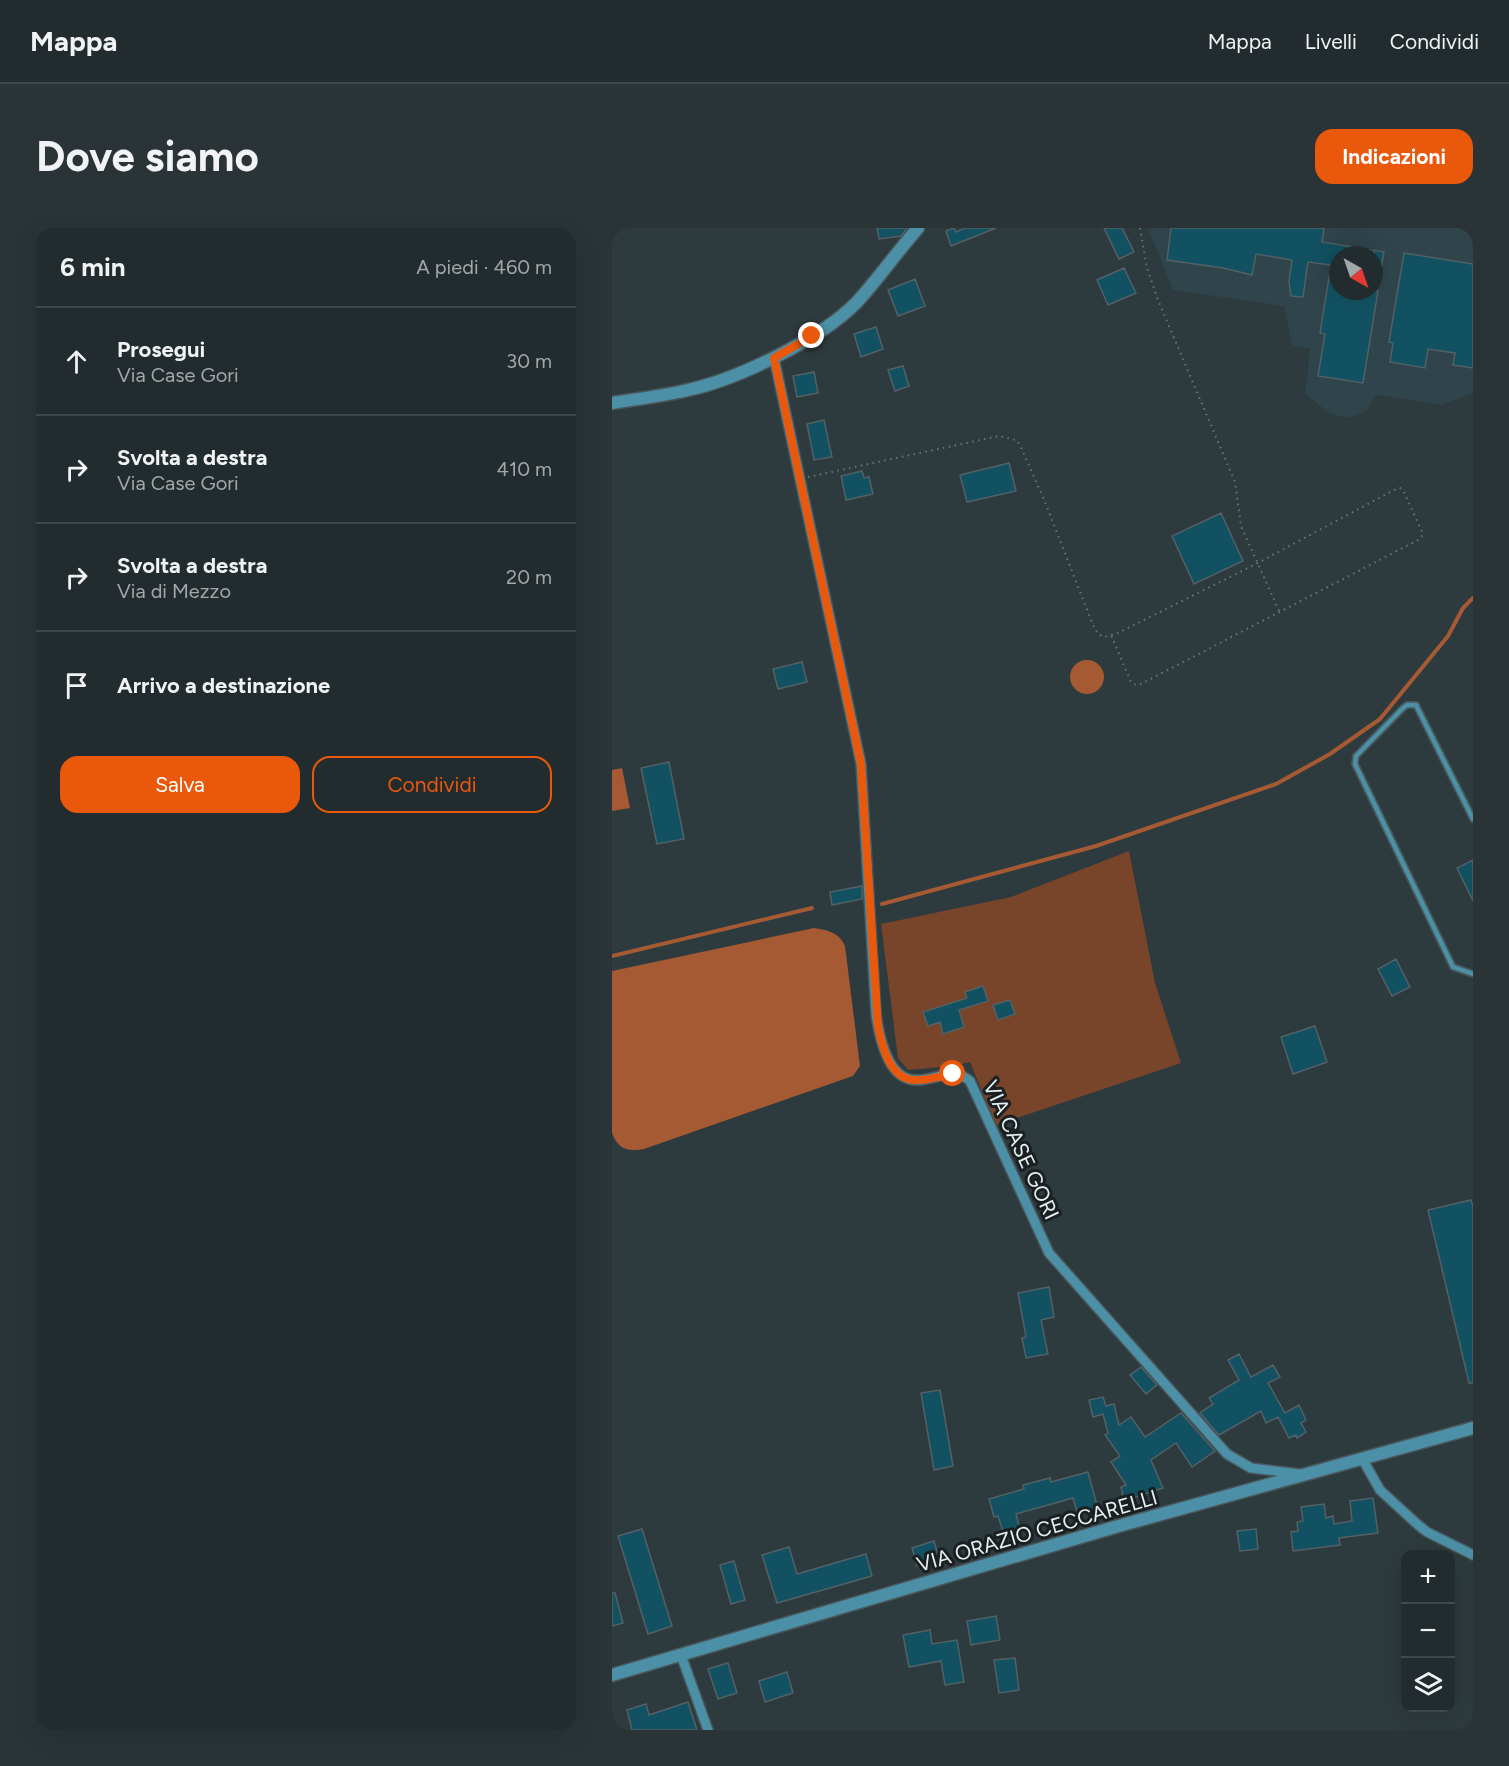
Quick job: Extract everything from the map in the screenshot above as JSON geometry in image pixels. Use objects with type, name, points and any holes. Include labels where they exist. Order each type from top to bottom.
[{"type":"street","points":[[612,403],[690,390],[774,358],[819,330],[856,303],[918,228]]},
{"type":"street","name":"VIA CASE GORI","points":[[774,358],[861,764],[876,1014],[886,1054],[900,1074],[909,1079],[953,1074],[965,1076],[970,1081],[1049,1253],[1227,1454],[1251,1468],[1308,1475]]},
{"type":"street","name":"VIA ORAZIO CECCARELLI","points":[[612,1675],[1092,1534],[1473,1428]]},
{"type":"street","points":[[1363,1460],[1380,1490],[1417,1524],[1427,1532],[1473,1555]]},
{"type":"street","points":[[681,1655],[708,1730]]},
{"type":"lane","points":[[1473,819],[1416,705],[1407,705],[1402,708],[1356,756],[1355,764],[1453,966],[1473,974]]},
{"type":"path","points":[[1140,228],[1147,268],[1158,300],[1235,482],[1241,526],[1280,613]]},
{"type":"path","points":[[800,479],[999,436],[1016,440],[1045,501],[1093,625],[1098,634],[1104,637],[1257,564],[1396,489],[1403,490],[1423,534],[1422,537],[1280,613],[1136,685],[1131,682],[1111,635]]},
{"type":"shaded area","points":[[1148,228],[1473,228],[1473,393],[1442,405],[1377,395],[1366,411],[1348,418],[1329,413],[1305,394],[1310,349],[1292,345],[1284,306],[1173,290]]},
{"type":"shaded area","points":[[1087,660],[1099,665],[1104,677],[1099,689],[1087,694],[1075,689],[1070,677],[1075,665]]},
{"type":"shaded area","points":[[622,768],[630,808],[612,811],[612,770]]},
{"type":"shaded area","points":[[1129,851],[1155,983],[1181,1063],[996,1125],[970,1062],[908,1070],[898,1058],[881,924],[1011,897]]},
{"type":"shaded area","points":[[814,928],[836,935],[845,946],[860,1066],[853,1076],[644,1149],[633,1150],[620,1146],[612,1133],[612,971]]},
{"type":"building","points":[[877,228],[907,228],[901,236],[879,239]]},
{"type":"building","points":[[954,228],[956,232],[965,228],[996,228],[951,246],[946,231]]},
{"type":"building","points":[[1104,228],[1122,228],[1134,252],[1119,259]]},
{"type":"building","points":[[1171,228],[1324,228],[1322,242],[1346,246],[1329,246],[1329,265],[1308,262],[1303,297],[1291,296],[1289,281],[1292,260],[1256,254],[1252,275],[1223,268],[1167,260]]},
{"type":"building","points":[[1404,253],[1473,264],[1473,368],[1453,365],[1455,353],[1428,349],[1425,368],[1390,362],[1393,343],[1389,342]]},
{"type":"building","points":[[1124,268],[1136,293],[1108,305],[1097,280]]},
{"type":"building","points":[[1329,277],[1329,300],[1377,300],[1363,383],[1318,376],[1325,334],[1320,333]]},
{"type":"building","points":[[915,279],[925,306],[898,316],[888,290]]},
{"type":"building","points":[[876,327],[883,349],[861,357],[854,334]]},
{"type":"building","points":[[903,366],[909,386],[895,391],[888,370]]},
{"type":"building","points":[[814,372],[818,393],[797,397],[793,376]]},
{"type":"building","points":[[824,420],[832,457],[814,460],[807,424]]},
{"type":"building","points":[[1009,463],[1016,491],[967,502],[960,475]]},
{"type":"building","points":[[862,471],[864,478],[869,477],[873,494],[846,500],[841,476]]},
{"type":"building","points":[[1221,513],[1243,561],[1194,584],[1172,536]]},
{"type":"building","points":[[802,662],[807,682],[778,689],[773,669]]},
{"type":"building","points":[[669,762],[684,839],[657,844],[641,768]]},
{"type":"building","points":[[1473,860],[1473,901],[1457,868]]},
{"type":"building","points":[[862,886],[862,899],[832,905],[830,892]]},
{"type":"building","points":[[1396,959],[1410,987],[1392,996],[1378,969]]},
{"type":"building","points":[[983,986],[988,1001],[959,1010],[964,1027],[943,1034],[940,1022],[928,1026],[923,1012],[967,998],[965,992]]},
{"type":"building","points":[[1010,1000],[1015,1014],[998,1020],[993,1005]]},
{"type":"building","points":[[1315,1026],[1327,1062],[1293,1074],[1281,1037]]},
{"type":"building","points":[[1471,1200],[1473,1207],[1473,1383],[1469,1383],[1428,1210]]},
{"type":"building","points":[[1049,1287],[1054,1317],[1041,1320],[1048,1354],[1026,1358],[1022,1338],[1026,1337],[1018,1293]]},
{"type":"building","points":[[1239,1354],[1251,1377],[1273,1365],[1280,1377],[1268,1383],[1285,1413],[1299,1405],[1306,1420],[1301,1423],[1306,1432],[1297,1438],[1296,1435],[1289,1438],[1278,1417],[1266,1423],[1261,1411],[1219,1435],[1200,1413],[1213,1404],[1209,1398],[1239,1380],[1228,1360]]},
{"type":"building","points":[[1141,1367],[1157,1385],[1146,1394],[1130,1375]]},
{"type":"building","points":[[940,1390],[953,1466],[934,1470],[921,1393]]},
{"type":"building","points":[[1103,1397],[1106,1406],[1114,1404],[1119,1425],[1131,1417],[1145,1437],[1181,1413],[1215,1451],[1192,1467],[1176,1443],[1151,1460],[1163,1488],[1124,1501],[1121,1487],[1126,1485],[1111,1462],[1120,1456],[1105,1435],[1108,1433],[1103,1414],[1093,1417],[1089,1400]]},
{"type":"building","points":[[1088,1472],[1098,1509],[1078,1515],[1073,1498],[1016,1514],[1020,1530],[1004,1535],[998,1516],[994,1517],[989,1499],[1024,1489],[1023,1485],[1050,1478],[1051,1482]]},
{"type":"building","points":[[1373,1498],[1378,1533],[1339,1538],[1340,1545],[1293,1551],[1291,1532],[1298,1531],[1297,1522],[1303,1521],[1301,1507],[1324,1504],[1326,1518],[1333,1516],[1334,1524],[1352,1521],[1350,1501]]},
{"type":"building","points":[[642,1529],[672,1626],[648,1634],[618,1536]]},
{"type":"building","points":[[1256,1529],[1258,1549],[1240,1551],[1237,1531]]},
{"type":"building","points":[[934,1541],[939,1559],[917,1566],[912,1548]]},
{"type":"building","points":[[789,1547],[797,1574],[866,1554],[872,1576],[777,1603],[762,1555]]},
{"type":"building","points":[[734,1561],[745,1600],[731,1604],[720,1565]]},
{"type":"building","points":[[612,1593],[615,1593],[623,1623],[612,1626]]},
{"type":"building","points":[[996,1616],[1000,1640],[971,1645],[967,1621]]},
{"type":"building","points":[[930,1630],[932,1644],[957,1640],[964,1682],[945,1685],[941,1661],[909,1667],[903,1635]]},
{"type":"building","points":[[1015,1658],[1019,1690],[999,1693],[994,1660]]},
{"type":"building","points":[[728,1663],[737,1693],[718,1699],[708,1669]]},
{"type":"building","points":[[787,1672],[793,1693],[765,1702],[759,1681]]},
{"type":"building","points":[[688,1702],[697,1730],[632,1730],[627,1710],[646,1704],[649,1715]]},
{"type":"waterway","points":[[882,904],[1096,846],[1276,784],[1330,754],[1380,719],[1448,636],[1463,608],[1473,598]]},
{"type":"waterway","points":[[612,956],[812,908]]},
{"type":"route","points":[[812,336],[774,358],[861,764],[878,1027],[886,1054],[892,1066],[900,1074],[916,1080],[953,1074]]}]
